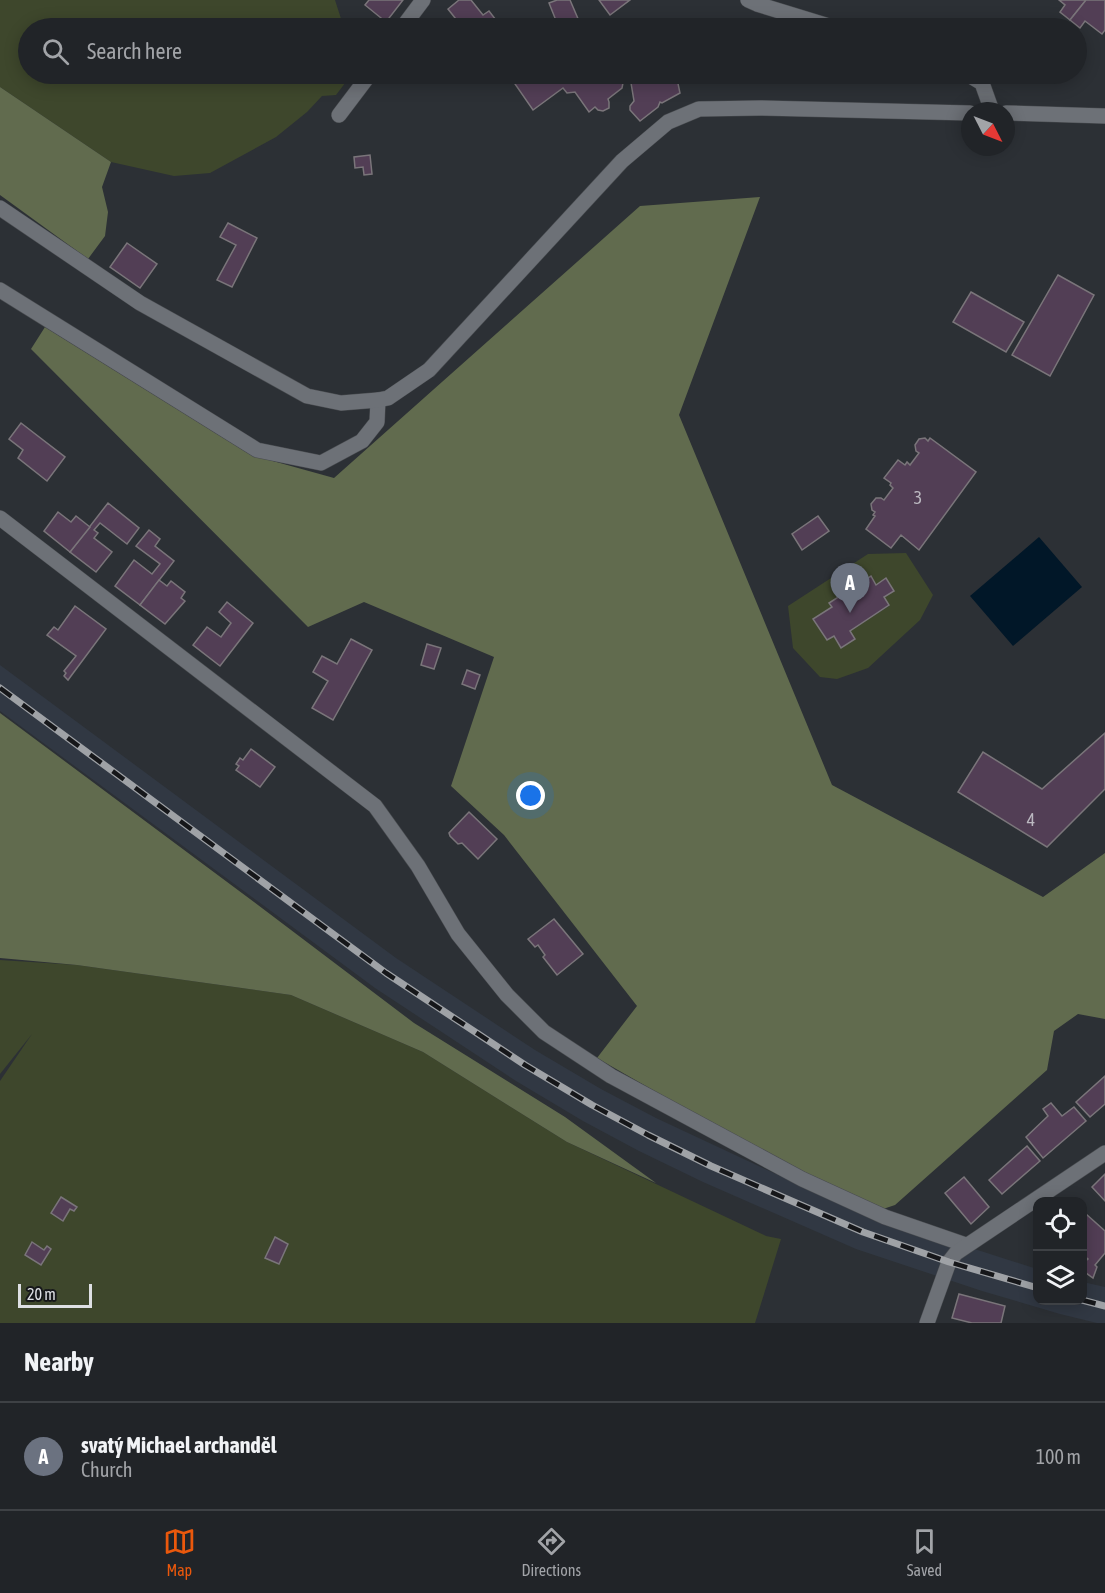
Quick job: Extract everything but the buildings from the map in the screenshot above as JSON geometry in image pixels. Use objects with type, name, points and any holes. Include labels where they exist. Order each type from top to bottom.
[{"type":"street","points":[[410,18],[423,0]]},
{"type":"street","points":[[748,0],[802,18]]},
{"type":"street","points":[[339,115],[362,84]]},
{"type":"street","points":[[983,84],[989,102]]},
{"type":"street","points":[[0,208],[140,303],[307,396],[341,402],[378,400],[388,398],[429,369],[622,161],[668,122],[699,109],[760,108],[961,113]]},
{"type":"street","points":[[1015,114],[1105,116]]},
{"type":"street","points":[[0,290],[257,450],[321,463],[362,441],[377,422],[378,400]]},
{"type":"street","points":[[0,518],[375,806],[418,866],[458,934],[507,995],[544,1032],[611,1076],[802,1179],[885,1217],[966,1245]]},
{"type":"street","points":[[927,1323],[949,1262],[956,1253],[1105,1153]]},
{"type":"shaded area","points":[[0,665],[396,958],[535,1050],[656,1118],[791,1181],[869,1215],[1033,1268],[1033,1305],[1087,1305],[1087,1283],[1105,1287],[1105,1323],[1060,1314],[982,1291],[856,1249],[703,1182],[583,1121],[516,1081],[375,988],[0,711]]},
{"type":"green space","points":[[0,0],[335,0],[341,18],[18,18],[18,84],[344,84],[336,95],[322,96],[307,112],[276,137],[210,173],[174,176],[111,162],[0,87]]},
{"type":"green space","points":[[0,87],[111,162],[102,187],[108,212],[105,236],[88,259],[0,195]]},
{"type":"green space","points":[[760,197],[679,415],[832,785],[1043,897],[1105,853],[1105,1019],[1078,1014],[1054,1031],[1047,1070],[895,1205],[883,1209],[807,1176],[597,1058],[637,1006],[504,835],[451,786],[494,657],[364,602],[308,627],[31,349],[45,327],[251,455],[334,478],[640,206]]},
{"type":"green space","points":[[906,553],[933,595],[920,620],[868,668],[837,679],[820,677],[793,648],[788,606],[868,554]],"holes":[[[886,578],[894,591],[884,597],[889,606],[850,631],[855,639],[842,648],[834,636],[814,619],[832,607],[829,603],[876,585]]]},
{"type":"green space","points":[[0,713],[414,1023],[565,1117],[656,1183],[567,1142],[423,1052],[291,995],[77,965],[0,958]]},
{"type":"green space","points":[[0,960],[77,965],[291,995],[423,1052],[567,1142],[766,1236],[781,1239],[755,1323],[0,1323],[0,1081],[32,1034],[0,1074]]},
{"type":"water","points":[[1039,537],[1082,587],[1013,646],[970,596]]},
{"type":"railway","points":[[0,688],[386,973],[525,1065],[592,1105],[711,1166],[863,1232],[949,1262],[1033,1287]]},
{"type":"railway","points":[[1087,1301],[1105,1306]]},
{"type":"place","name":"svatý Michael archanděl","points":[[850,613]]}]
